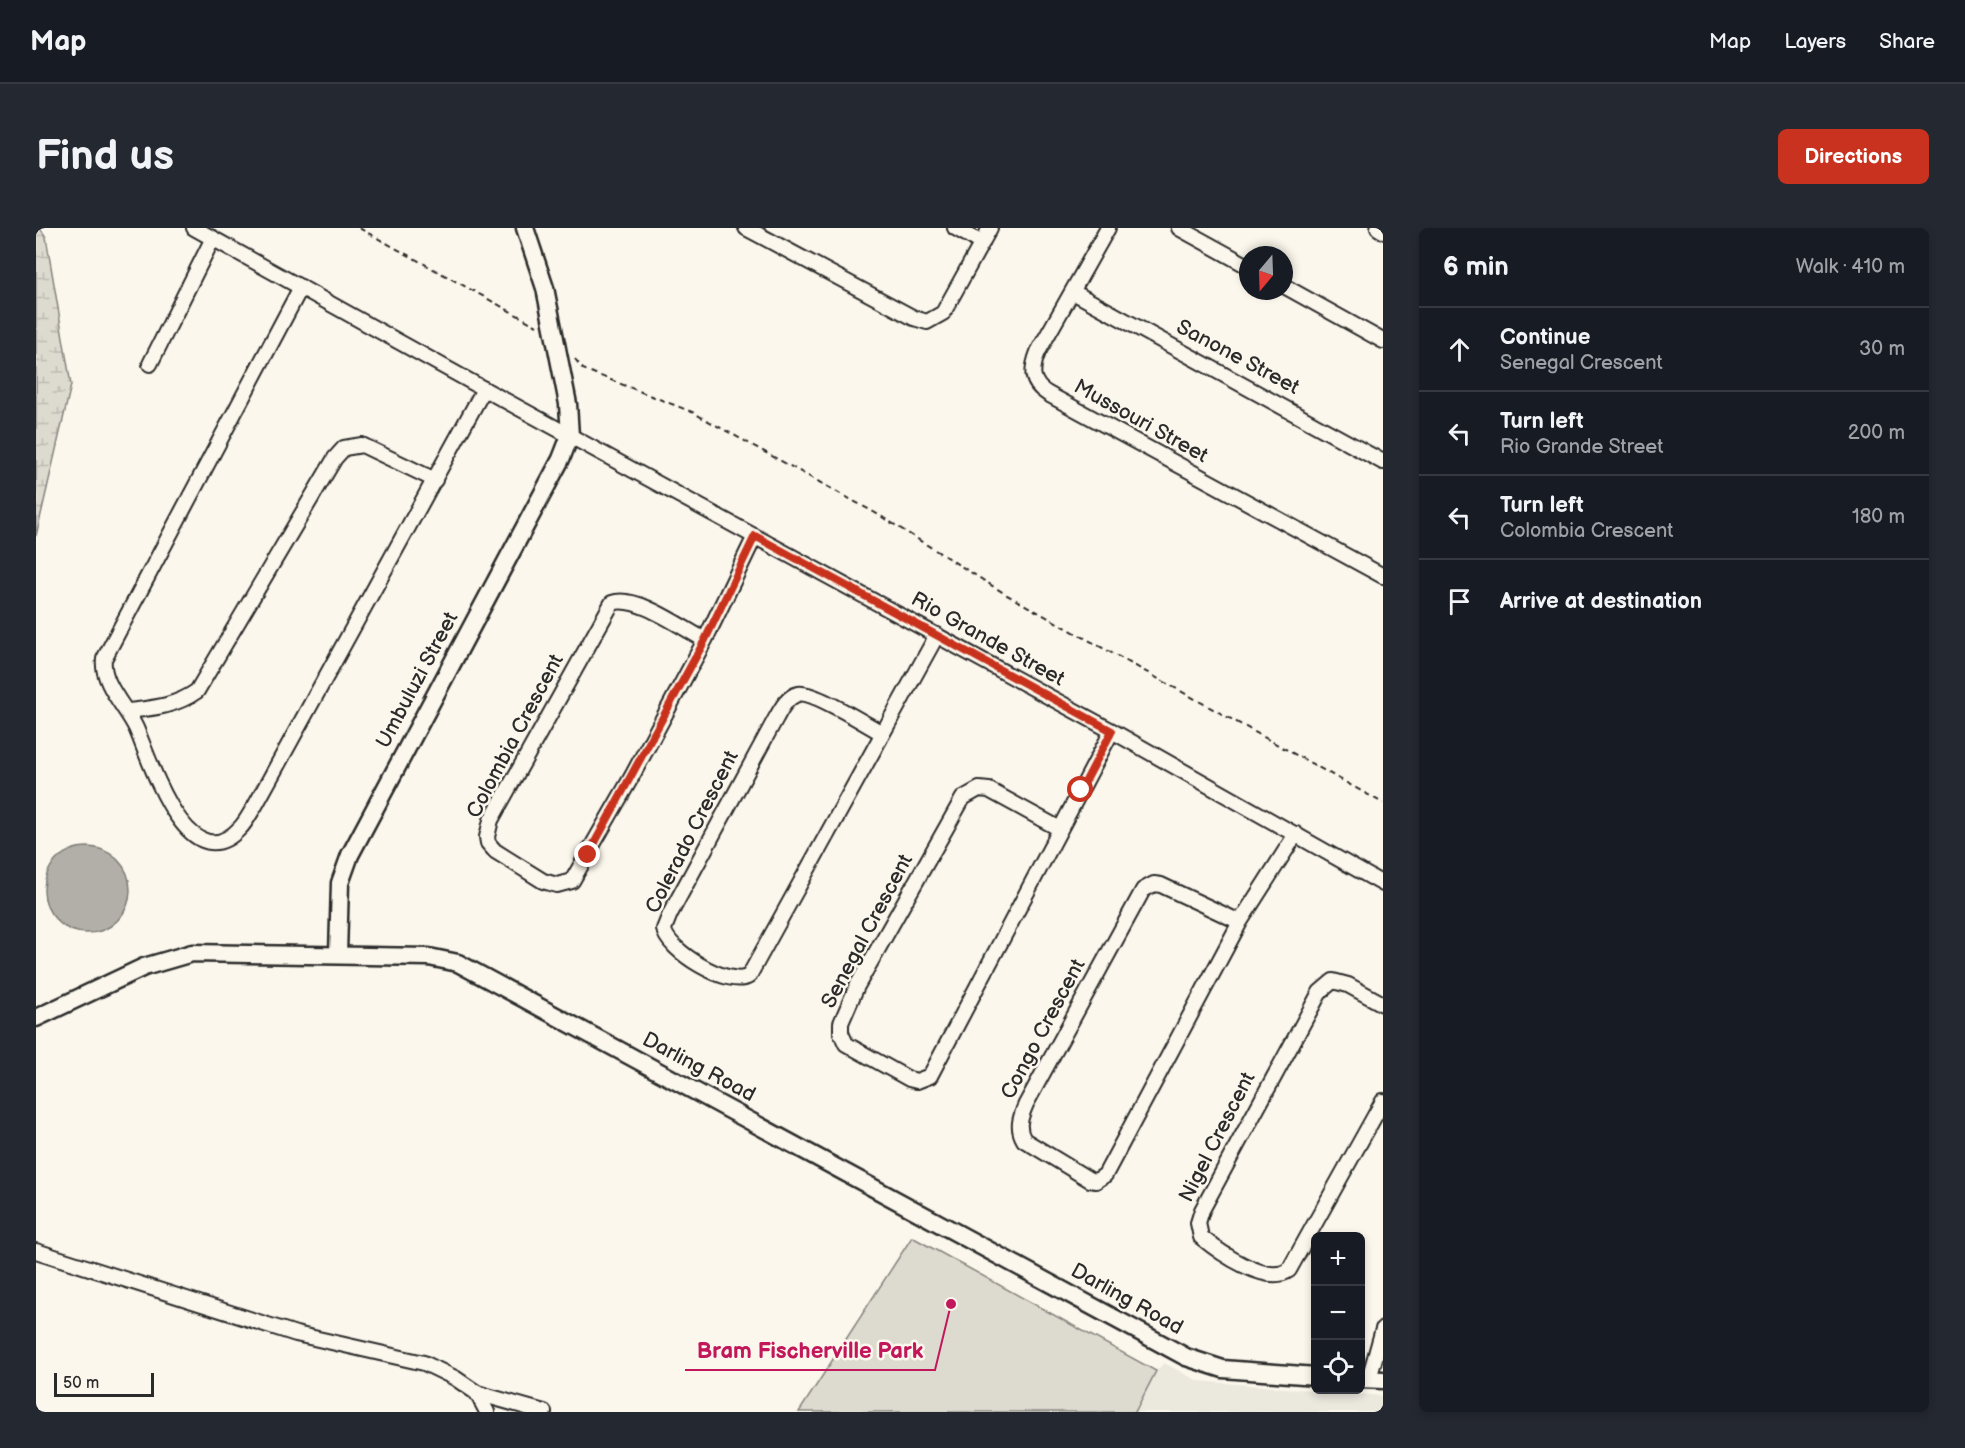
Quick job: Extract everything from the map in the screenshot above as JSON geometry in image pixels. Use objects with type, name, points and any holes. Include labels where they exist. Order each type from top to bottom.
[{"type":"street","name":"Rio Grande Street","points":[[194,228],[484,389],[1112,731],[1383,884]]},
{"type":"street","points":[[525,228],[545,288],[568,404],[570,436]]},
{"type":"street","points":[[746,228],[914,318],[927,322],[943,313],[990,228]]},
{"type":"street","points":[[955,228],[982,243]]},
{"type":"street","name":"Mussouri Street","points":[[1108,228],[1034,362],[1032,377],[1041,390],[1383,576]]},
{"type":"street","points":[[1179,228],[1239,261]]},
{"type":"street","points":[[1378,228],[1383,231]]},
{"type":"street","points":[[150,364],[213,238]]},
{"type":"street","points":[[301,286],[108,649],[103,668],[128,711],[180,823],[190,834],[203,840],[227,838],[240,828],[255,806],[484,389]]},
{"type":"street","points":[[1293,291],[1383,341]]},
{"type":"street","name":"Sanone Street","points":[[1073,292],[1383,462]]},
{"type":"street","name":"Umbuluzi Street","points":[[338,954],[340,883],[350,855],[561,459],[570,436]]},
{"type":"street","points":[[128,711],[170,705],[184,700],[197,691],[335,458],[344,448],[362,445],[435,480]]},
{"type":"street","name":"Colombia Crescent","points":[[705,640],[637,603],[621,600],[612,603],[491,820],[487,837],[490,847],[543,881],[557,885],[572,881],[632,778],[705,640],[755,536]]},
{"type":"street","name":"Colerado Crescent","points":[[882,733],[811,696],[798,694],[789,699],[776,718],[670,914],[664,929],[670,943],[717,975],[738,980],[749,976],[937,635]]},
{"type":"street","name":"Senegal Crescent","points":[[1060,829],[989,790],[980,789],[963,798],[853,995],[841,1023],[842,1039],[846,1044],[909,1079],[916,1081],[930,1076],[1112,731]]},
{"type":"street","name":"Congo Crescent","points":[[1240,922],[1161,885],[1154,884],[1143,890],[1026,1104],[1019,1119],[1020,1134],[1024,1140],[1090,1180],[1096,1181],[1105,1175],[1240,922],[1296,834]]},
{"type":"street","name":"Darling Road","points":[[36,1018],[144,967],[177,956],[208,952],[429,957],[465,966],[1186,1357],[1223,1368],[1311,1376]]},
{"type":"street","name":"Nigel Crescent","points":[[1383,1004],[1341,982],[1333,981],[1320,992],[1202,1209],[1198,1223],[1201,1237],[1266,1275],[1282,1274],[1289,1270],[1383,1101]]},
{"type":"street","points":[[36,1251],[296,1334],[424,1363],[455,1378],[477,1393],[544,1412]]},
{"type":"street","points":[[1371,1379],[1383,1329]]},
{"type":"street","points":[[477,1393],[487,1412]]},
{"type":"path","points":[[359,228],[555,336],[583,369],[692,412],[879,515],[1007,595],[1383,803]]},
{"type":"shaded area","points":[[79,847],[95,847],[118,859],[127,873],[130,890],[127,907],[118,921],[95,933],[79,933],[63,926],[51,914],[44,898],[44,882],[51,866],[63,854]]},
{"type":"shaded area","points":[[1164,1363],[1198,1381],[1311,1390],[1311,1394],[1383,1396],[1383,1412],[1135,1412],[1156,1371]]},
{"type":"green space","points":[[36,228],[40,228],[46,237],[71,385],[36,536]]},
{"type":"green space","points":[[912,1237],[1156,1371],[1135,1412],[799,1412]]},
{"type":"place","name":"Bram Fischerville Park","points":[[951,1304]]},
{"type":"route","points":[[588,855],[632,778],[705,640],[755,536],[1112,731],[1081,790]]}]
